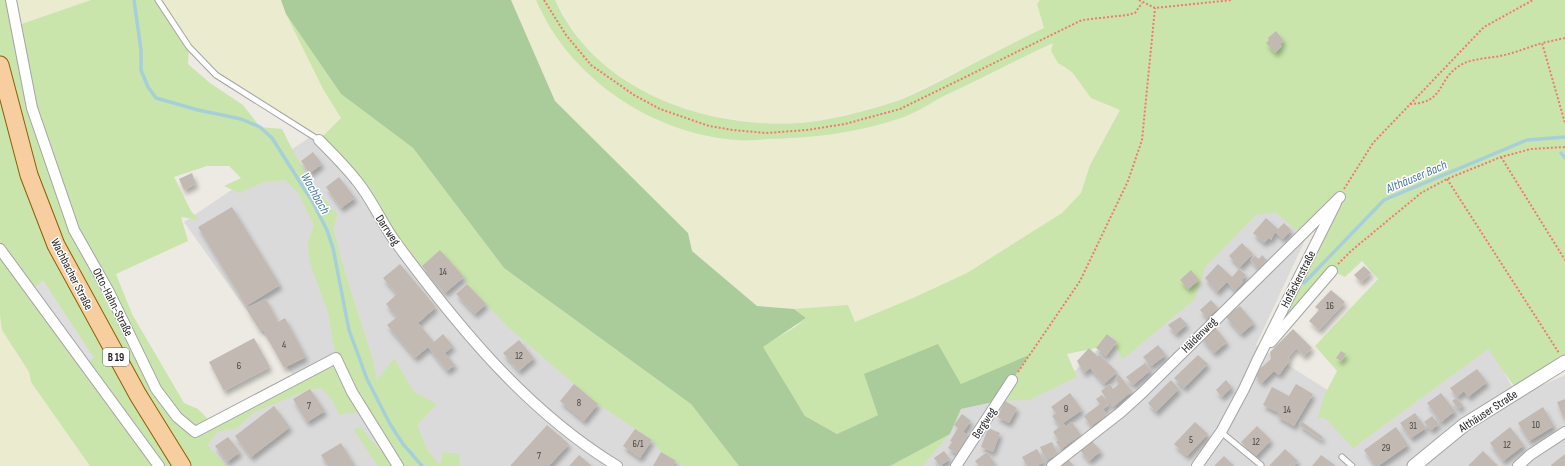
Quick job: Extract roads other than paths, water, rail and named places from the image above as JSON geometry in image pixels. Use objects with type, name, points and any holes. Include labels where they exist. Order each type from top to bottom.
[{"type":"main road","name":"Wachbacher Straße","points":[[0,65],[29,175],[56,245],[138,395],[182,466]]},
{"type":"street","name":"Otto-Hahn-Straße","points":[[11,0],[32,108],[74,230],[109,292],[156,389],[177,417],[195,432],[336,358],[352,392],[398,466]]},
{"type":"street","name":"Darrweg","points":[[319,140],[357,181],[388,231],[422,278],[493,362],[551,420],[617,466]]},
{"type":"street","name":"Hofäckerstraße","points":[[1197,466],[1221,432],[1244,389],[1256,361],[1340,197]]},
{"type":"street","name":"Häldenweg","points":[[1052,466],[1115,417],[1143,392],[1340,197]]},
{"type":"street","points":[[0,249],[159,466]]},
{"type":"street","name":"Hofäckerstraße","points":[[1256,361],[1281,329],[1332,271]]},
{"type":"street","name":"Althäuser Straße","points":[[1414,466],[1464,425],[1565,362]]},
{"type":"street","name":"Bergweg","points":[[956,466],[1012,380]]},
{"type":"street","points":[[1518,466],[1530,454],[1565,432]]},
{"type":"lane","name":"Darrweg","points":[[158,0],[189,47],[216,76],[319,140]]},
{"type":"lane","points":[[1221,432],[1261,465]]},
{"type":"lane","points":[[1342,457],[1352,466]]},
{"type":"waterway","name":"Wachbach","points":[[134,0],[141,50],[141,70],[148,87],[156,98],[198,110],[241,119],[260,127],[272,138],[312,201],[327,230],[333,248],[349,330],[367,379],[390,424],[403,444],[422,466]]},
{"type":"waterway","name":"Althäuser Bach","points":[[1304,283],[1384,200],[1527,140],[1565,137]]},
{"type":"waterway","points":[[1561,153],[1565,158]]}]
